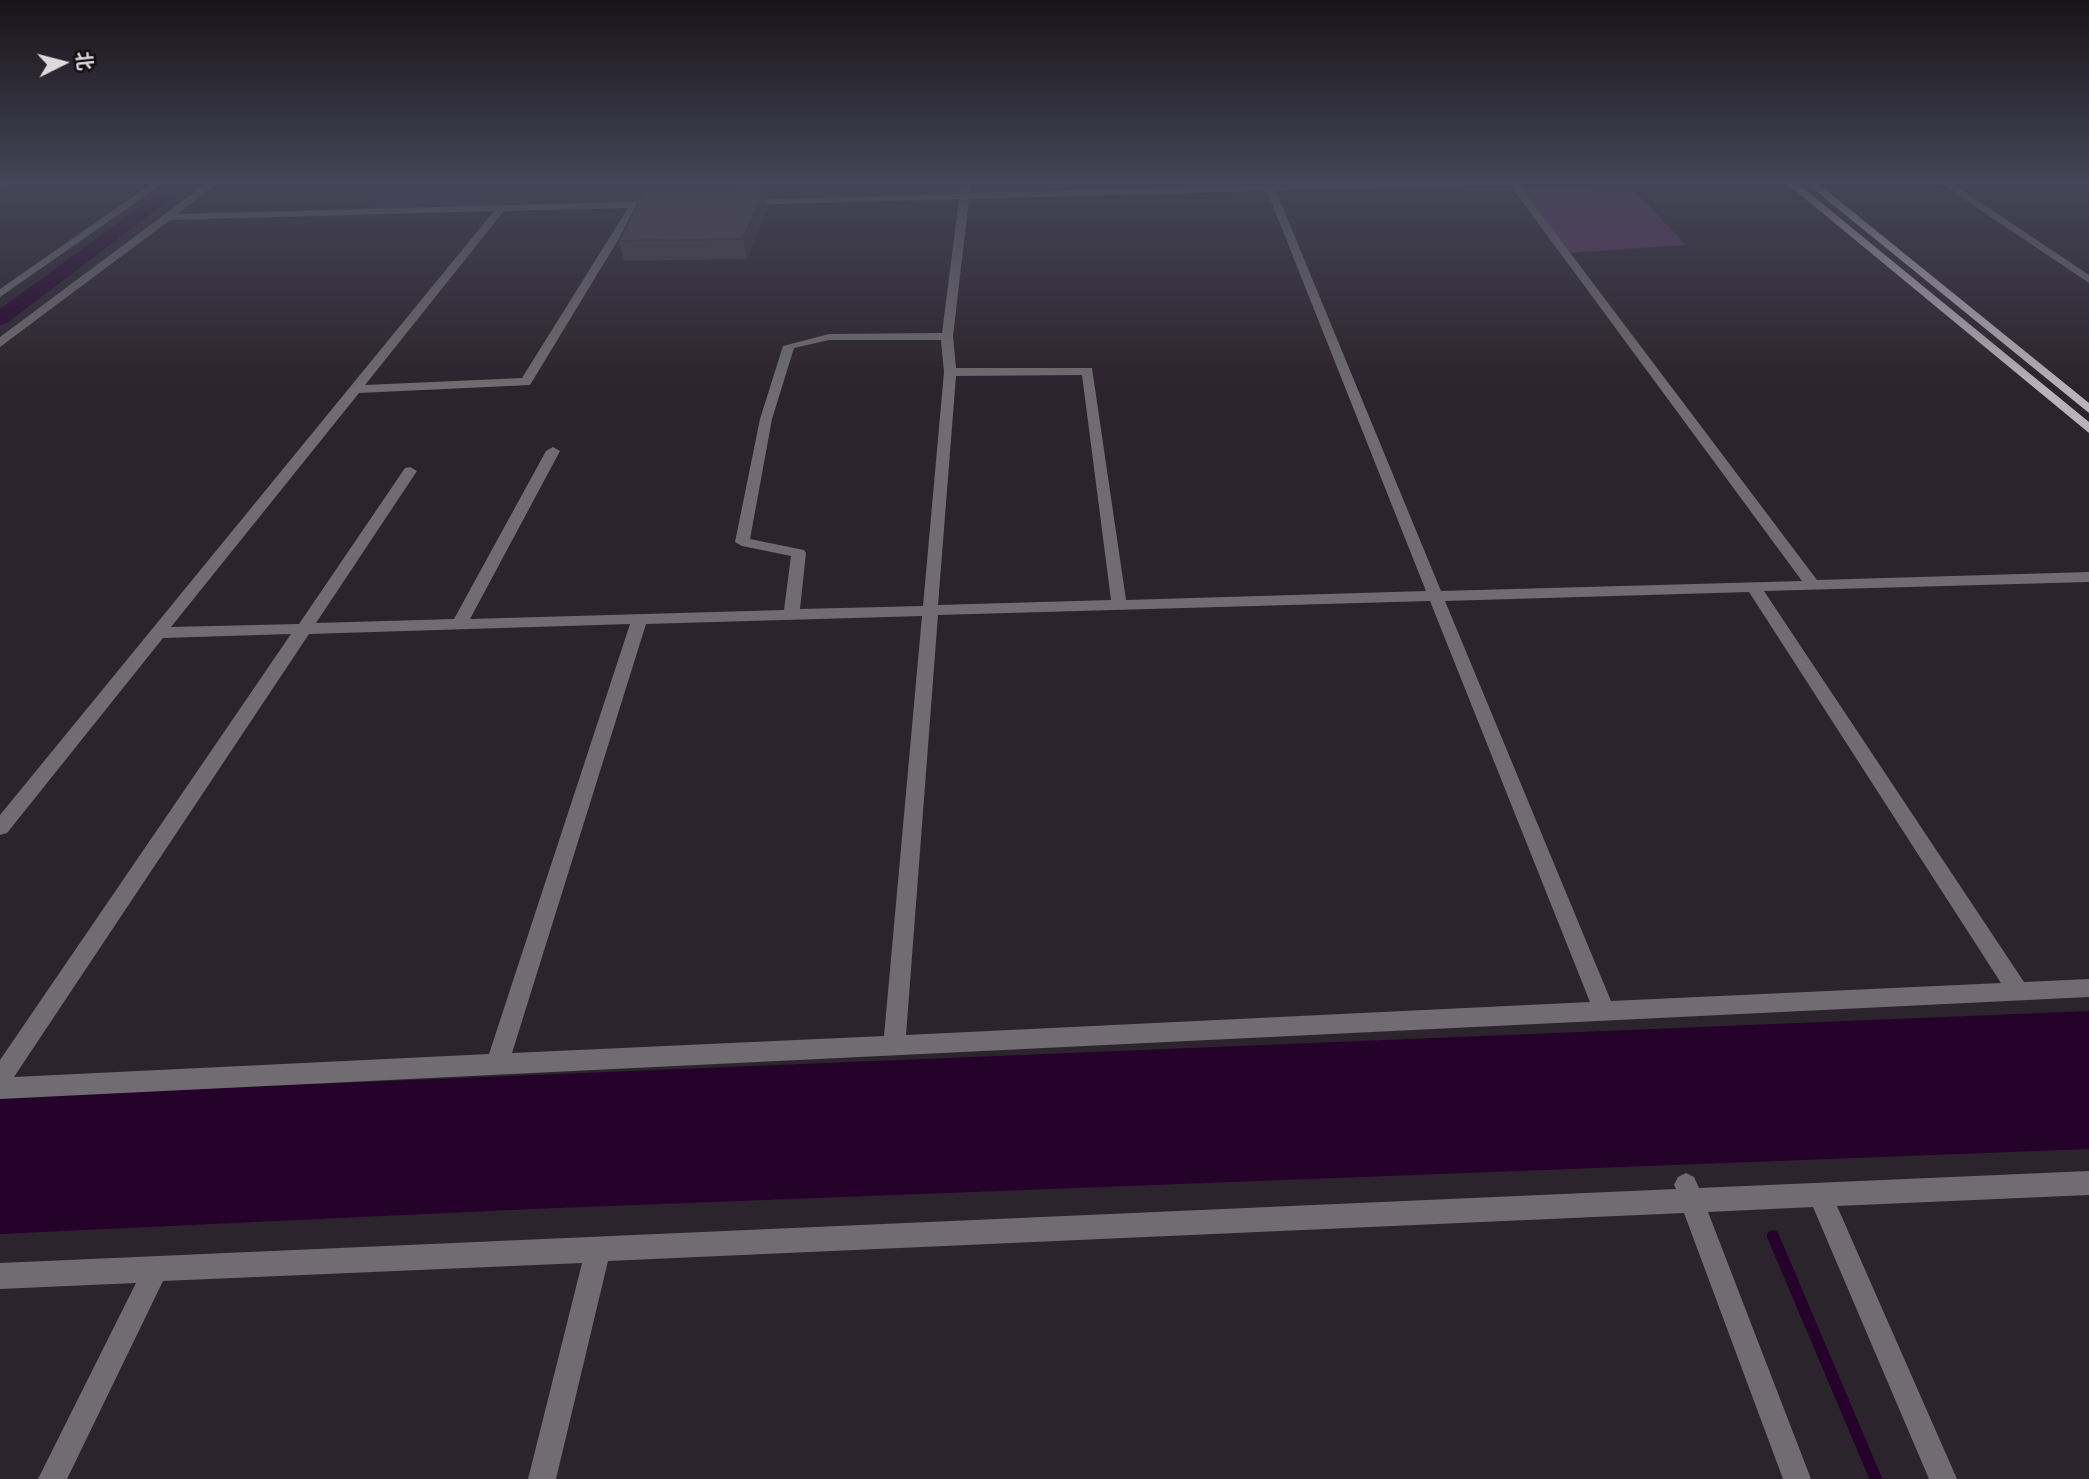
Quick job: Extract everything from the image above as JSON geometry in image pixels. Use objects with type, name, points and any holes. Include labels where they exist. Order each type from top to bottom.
[{"type":"main road","points":[[1874,251],[2089,429]]},
{"type":"main road","points":[[1895,251],[2089,409]]},
{"type":"street","points":[[0,294],[61,251]]},
{"type":"street","points":[[0,343],[122,251]]},
{"type":"street","points":[[0,828],[467,251]]},
{"type":"street","points":[[355,390],[526,382],[607,251]]},
{"type":"street","points":[[894,1045],[950,372],[947,336],[958,251]]},
{"type":"street","points":[[1295,251],[1604,1011]]},
{"type":"street","points":[[1564,251],[1813,585]]},
{"type":"street","points":[[2046,251],[2089,280]]},
{"type":"street","points":[[791,615],[799,553],[742,542],[766,419],[789,346],[829,337],[947,336]]},
{"type":"street","points":[[950,372],[1088,371],[1119,606]]},
{"type":"street","points":[[459,625],[553,451]]},
{"type":"street","points":[[0,1079],[410,471]]},
{"type":"street","points":[[157,634],[2089,577]]},
{"type":"street","points":[[1754,587],[2018,991]]},
{"type":"street","points":[[497,1065],[640,619]]},
{"type":"street","points":[[0,1088],[2089,988]]},
{"type":"street","points":[[0,1276],[598,1250],[1690,1193],[1820,1195],[2089,1183]]},
{"type":"street","points":[[1690,1193],[1797,1479]]},
{"type":"street","points":[[1820,1195],[1943,1479]]},
{"type":"street","points":[[542,1479],[598,1250]]},
{"type":"street","points":[[52,1479],[156,1269]]},
{"type":"shaded area","points":[[1564,251],[1595,251],[1565,253]]},
{"type":"shaded area","points":[[2089,1011],[2089,1149],[532,1209],[0,1234],[0,1097]]},
{"type":"waterway","points":[[0,319],[92,251]]},
{"type":"waterway","points":[[1773,1236],[1876,1479]]}]
